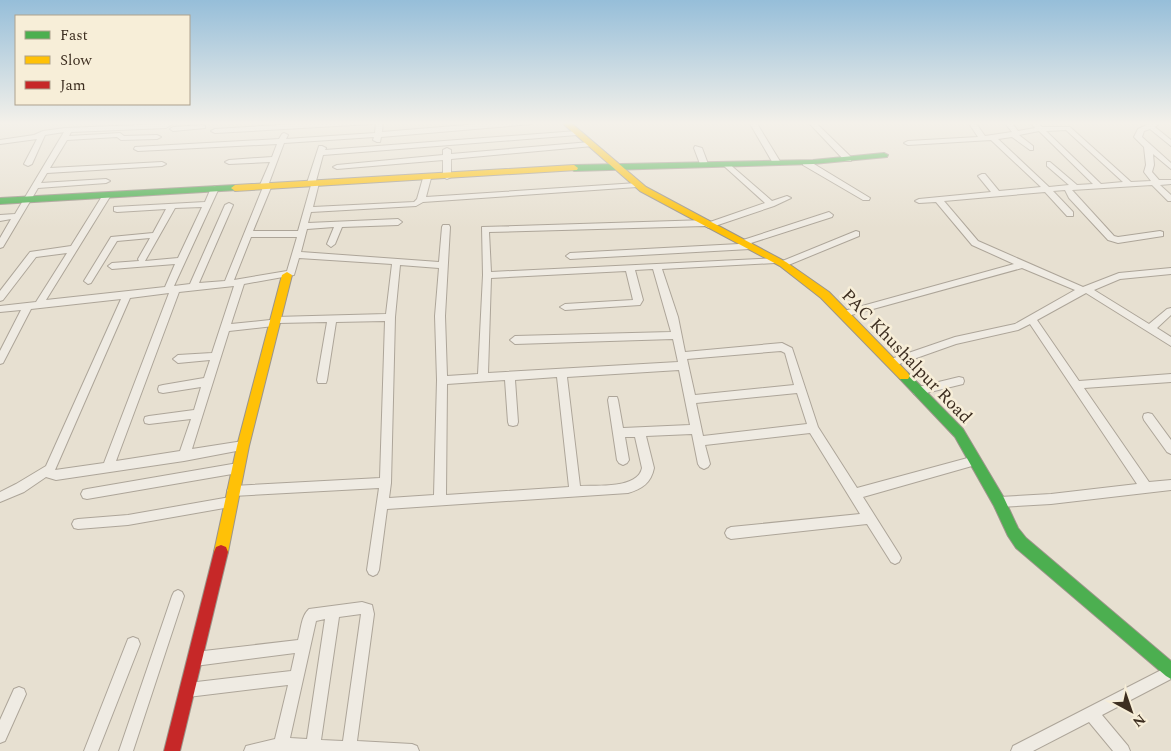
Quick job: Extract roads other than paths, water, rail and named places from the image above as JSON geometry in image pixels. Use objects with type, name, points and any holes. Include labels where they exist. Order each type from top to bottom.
[{"type":"street","points":[[28,164],[31,157]]},
{"type":"street","points":[[0,245],[4,233],[29,200],[52,157]]},
{"type":"street","points":[[0,309],[228,284],[287,275],[293,271],[319,157]]},
{"type":"street","points":[[333,182],[338,157]]},
{"type":"street","points":[[374,163],[375,157]]},
{"type":"street","points":[[337,167],[446,157]]},
{"type":"street","points":[[447,157],[447,177]]},
{"type":"street","name":"PAC Khushalpur Road","points":[[605,157],[643,190],[779,262],[825,295],[959,433],[999,502],[1013,532],[1021,543],[1171,672]]},
{"type":"street","points":[[701,157],[704,164]]},
{"type":"street","points":[[773,157],[777,163]]},
{"type":"street","points":[[0,201],[615,166],[806,162],[866,157]]},
{"type":"street","points":[[1014,157],[1070,214]]},
{"type":"street","points":[[1069,157],[1099,186]]},
{"type":"street","points":[[1100,157],[1129,184]]},
{"type":"street","points":[[1148,157],[1150,165],[1148,172],[1155,183],[1171,199]]},
{"type":"street","points":[[1160,157],[1171,167]]},
{"type":"street","points":[[228,162],[275,159],[228,284]]},
{"type":"street","points":[[806,162],[866,198]]},
{"type":"street","points":[[45,171],[162,164]]},
{"type":"street","points":[[727,164],[771,204]]},
{"type":"street","points":[[1050,164],[1071,188],[1072,196],[1111,238],[1118,240],[1160,234]]},
{"type":"street","points":[[982,176],[997,194]]},
{"type":"street","points":[[421,200],[427,178]]},
{"type":"street","points":[[36,186],[106,181]]},
{"type":"street","points":[[919,201],[1047,189],[1171,182]]},
{"type":"street","points":[[308,210],[412,204],[421,200],[638,185]]},
{"type":"street","points":[[108,467],[182,261],[215,188]]},
{"type":"street","points":[[40,305],[107,195]]},
{"type":"street","points":[[483,377],[486,276],[484,231],[487,228],[708,224],[787,198]]},
{"type":"street","points":[[938,199],[975,243],[1085,290],[1171,342]]},
{"type":"street","points":[[117,210],[208,204]]},
{"type":"street","points":[[193,288],[229,205]]},
{"type":"street","points":[[142,259],[172,206]]},
{"type":"street","points":[[570,256],[746,244],[829,215]]},
{"type":"street","points":[[0,218],[18,216]]},
{"type":"street","points":[[248,234],[339,225],[398,222]]},
{"type":"street","points":[[331,244],[339,225]]},
{"type":"street","points":[[440,500],[442,380],[440,316],[446,227]]},
{"type":"street","points":[[486,276],[779,262],[856,234]]},
{"type":"street","points":[[88,281],[114,239],[156,235]]},
{"type":"street","points":[[1,296],[33,254],[73,250]]},
{"type":"street","points":[[297,256],[442,265]]},
{"type":"street","points":[[112,266],[182,261]]},
{"type":"street","points":[[373,570],[385,483],[390,317],[396,263]]},
{"type":"street","points":[[844,314],[1023,265]]},
{"type":"street","points":[[657,267],[677,335],[704,464]]},
{"type":"street","points":[[565,308],[637,303],[638,300],[630,269]]},
{"type":"street","points":[[891,363],[955,341],[1012,329],[1085,290],[1118,276],[1171,271]]},
{"type":"street","points":[[172,751],[214,586],[243,446],[287,275]]},
{"type":"street","points":[[184,456],[240,282]]},
{"type":"street","points":[[0,497],[20,488],[48,470],[127,295]]},
{"type":"street","points":[[0,360],[28,306]]},
{"type":"street","points":[[1150,329],[1170,311]]},
{"type":"street","points":[[225,328],[274,322],[390,317]]},
{"type":"street","points":[[322,380],[332,319]]},
{"type":"street","points":[[1031,319],[1146,487]]},
{"type":"street","points":[[516,340],[677,335]]},
{"type":"street","points":[[442,380],[562,373],[786,348],[789,351],[813,428],[895,558]]},
{"type":"street","points":[[178,359],[216,356]]},
{"type":"street","points":[[562,373],[575,491]]},
{"type":"street","points":[[510,376],[513,422]]},
{"type":"street","points":[[1076,384],[1171,378]]},
{"type":"street","points":[[918,391],[959,381]]},
{"type":"street","points":[[163,389],[208,382]]},
{"type":"street","points":[[690,400],[801,388]]},
{"type":"street","points":[[613,400],[623,460]]},
{"type":"street","points":[[150,420],[197,414]]},
{"type":"street","points":[[1148,417],[1171,449]]},
{"type":"street","points":[[699,441],[813,428]]},
{"type":"street","points":[[618,434],[696,429]]},
{"type":"street","points":[[382,504],[628,488],[640,482],[648,473],[640,433]]},
{"type":"street","points":[[48,470],[48,473],[56,475],[243,446]]},
{"type":"street","points":[[855,494],[975,461]]},
{"type":"street","points":[[87,494],[238,468]]},
{"type":"street","points":[[78,524],[128,520],[230,503],[385,483]]},
{"type":"street","points":[[999,502],[1051,499],[1171,485]]},
{"type":"street","points":[[731,533],[870,518]]},
{"type":"street","points":[[126,751],[178,596]]},
{"type":"street","points":[[281,745],[310,617],[314,614],[362,608],[367,610],[368,614],[349,748]]},
{"type":"street","points":[[311,748],[333,612]]},
{"type":"street","points":[[91,751],[133,644]]},
{"type":"street","points":[[195,659],[302,646]]},
{"type":"street","points":[[1018,751],[1171,672]]},
{"type":"street","points":[[188,690],[295,678]]},
{"type":"street","points":[[0,736],[19,694]]},
{"type":"street","points":[[1091,714],[1123,751]]},
{"type":"street","points":[[251,751],[281,745],[311,748],[412,751]]}]
